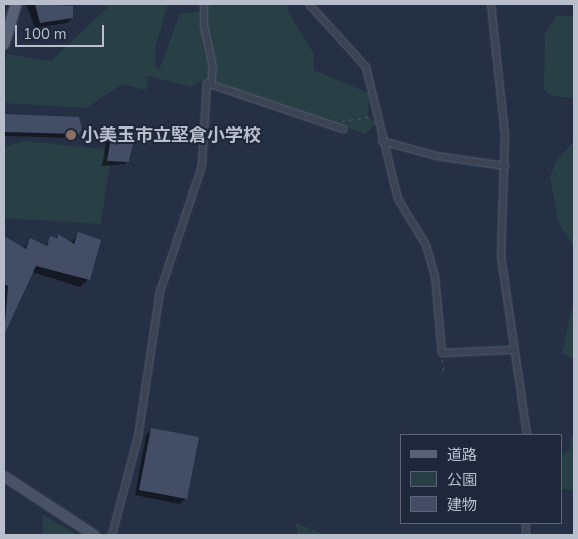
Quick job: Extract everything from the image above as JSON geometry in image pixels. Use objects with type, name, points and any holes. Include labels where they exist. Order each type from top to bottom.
[{"type":"main road","points":[[4,44],[16,4]]},
{"type":"street","points":[[112,535],[138,437],[160,292],[202,166],[213,68],[204,26],[204,4]]},
{"type":"street","points":[[310,4],[366,67],[382,141],[398,199],[426,245],[435,276],[442,353],[512,350]]},
{"type":"street","points":[[491,4],[505,166],[501,256],[512,350],[527,434]]},
{"type":"street","points":[[210,83],[343,129]]},
{"type":"street","points":[[382,141],[436,156],[505,166]]},
{"type":"street","points":[[4,476],[94,535]]},
{"type":"path","points":[[330,124],[377,118]]},
{"type":"path","points":[[442,353],[444,374]]},
{"type":"green space","points":[[103,4],[168,4],[155,49],[156,68],[160,68],[180,13],[201,12],[208,4],[289,4],[287,10],[314,54],[314,70],[369,93],[368,117],[376,123],[365,134],[214,82],[212,75],[191,87],[148,76],[146,90],[122,84],[86,108],[4,103],[4,62],[8,54],[51,61],[109,6]]},
{"type":"green space","points":[[556,16],[574,16],[574,98],[552,96],[544,90],[545,32]]},
{"type":"green space","points":[[24,141],[104,149],[110,162],[101,224],[4,218],[4,147]]},
{"type":"green space","points":[[574,142],[574,247],[558,221],[550,177],[557,159]]},
{"type":"green space","points":[[574,301],[574,360],[562,352]]},
{"type":"green space","points":[[571,437],[574,437],[574,490],[563,489],[563,455],[570,450]]},
{"type":"green space","points":[[43,515],[78,535],[43,535]]},
{"type":"green space","points":[[296,523],[325,535],[297,535]]},
{"type":"building","points":[[35,4],[73,6],[73,18],[40,23]]},
{"type":"building","points":[[4,114],[79,117],[82,128],[79,134],[4,132]]},
{"type":"building","points":[[113,125],[136,130],[129,162],[107,161]]},
{"type":"building","points":[[78,232],[101,240],[90,280],[36,266],[4,335],[8,286],[4,284],[4,236],[26,249],[30,238],[47,246],[50,236],[57,238],[58,234],[74,244]]},
{"type":"building","points":[[151,428],[199,437],[187,499],[139,490]]},
{"type":"place","name":"小美玉市立堅倉小学校","points":[[71,135]]}]
